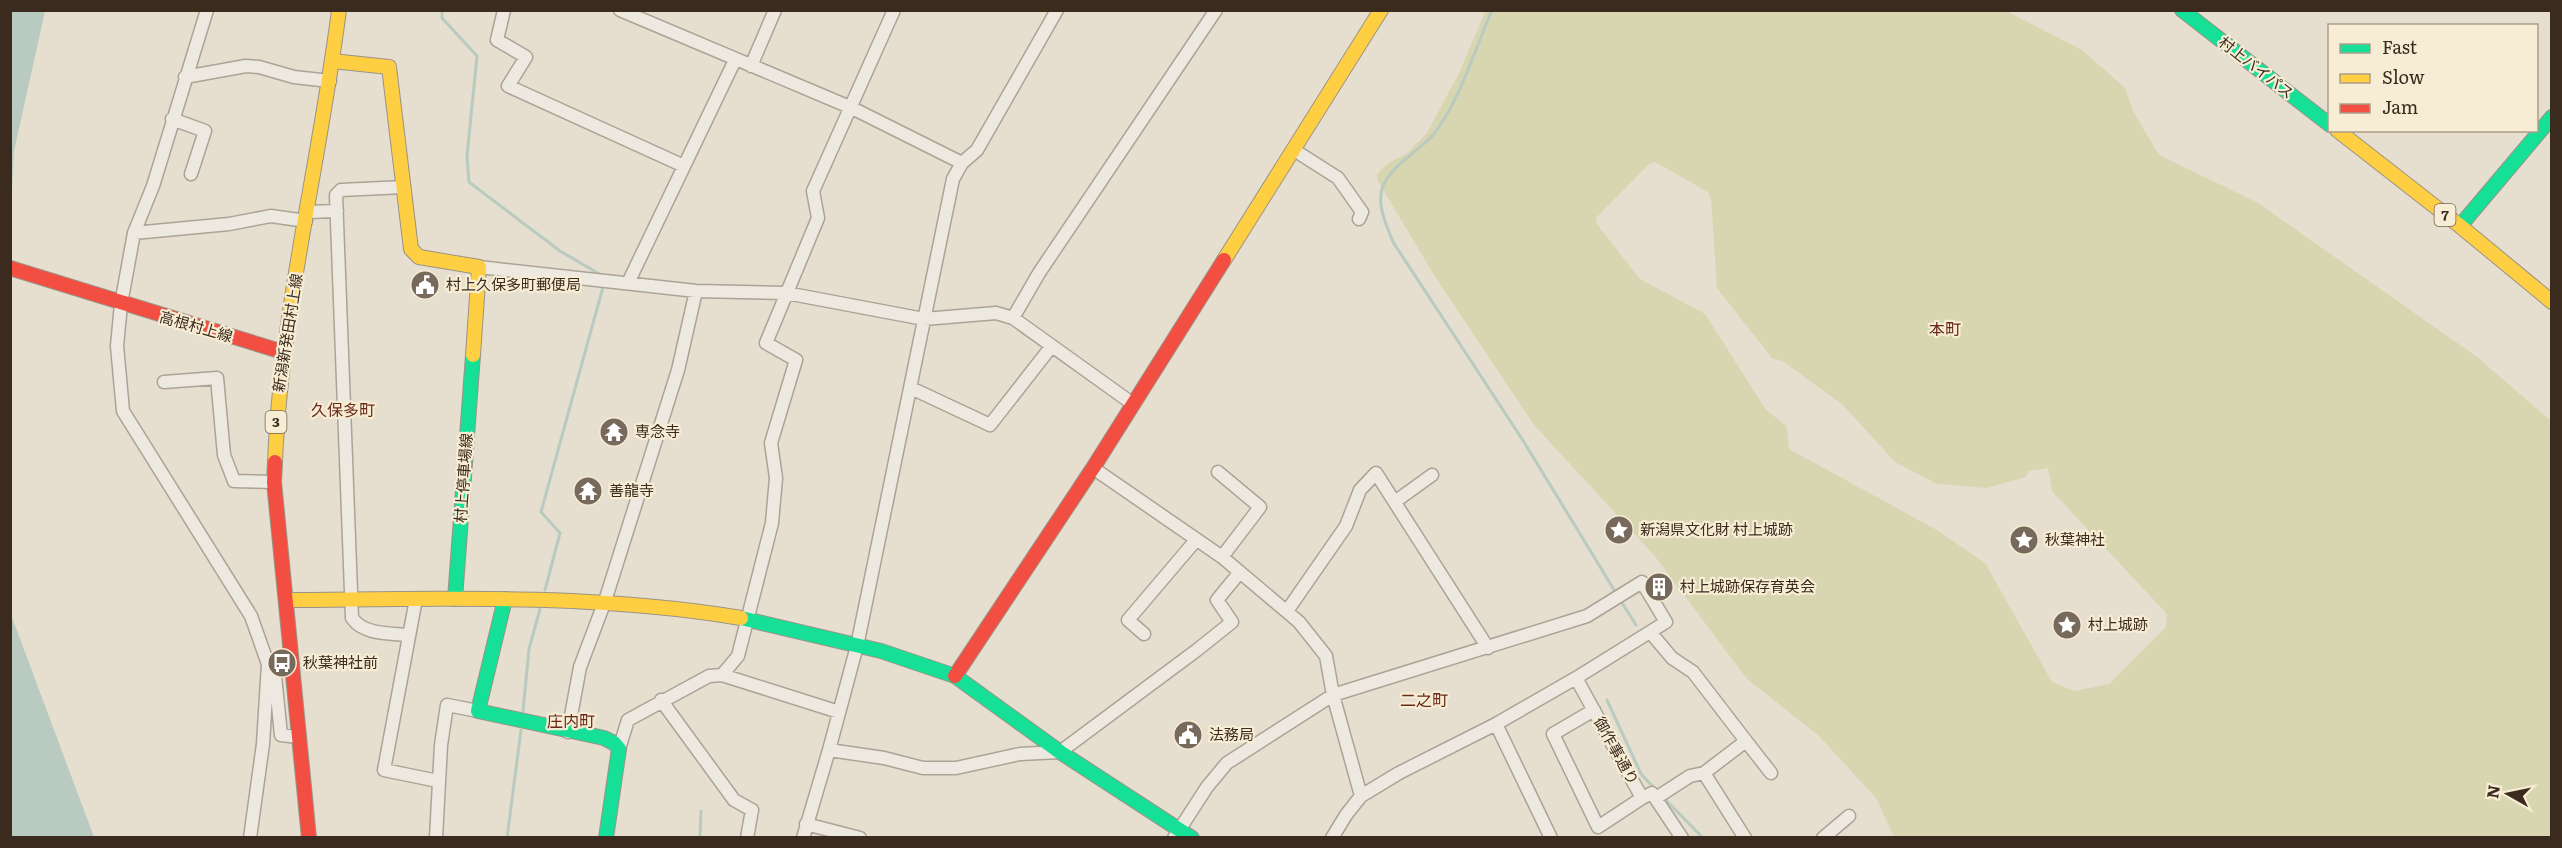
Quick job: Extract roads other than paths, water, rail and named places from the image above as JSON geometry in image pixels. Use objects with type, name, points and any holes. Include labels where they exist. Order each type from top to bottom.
[{"type":"main road","name":"新潟新発田村上線","points":[[309,837],[274,482],[277,406],[283,352],[330,81],[339,10]]},
{"type":"main road","points":[[955,676],[1093,468],[1381,10]]},
{"type":"main road","name":"村上バイパス","points":[[2182,10],[2328,123]]},
{"type":"main road","points":[[332,61],[389,67],[411,249],[419,257],[479,267]]},
{"type":"main road","points":[[2460,226],[2552,117]]},
{"type":"main road","name":"7","points":[[2340,132],[2460,226],[2552,302]]},
{"type":"main road","name":"村上停車場線","points":[[455,599],[479,267]]},
{"type":"main road","name":"高根村上線","points":[[10,268],[283,352]]},
{"type":"main road","points":[[286,600],[505,599],[605,601],[676,607],[748,619],[920,662],[955,676],[1060,752],[1182,835]]},
{"type":"main road","points":[[505,599],[478,711],[614,742],[619,749],[606,837]]},
{"type":"street","points":[[207,10],[153,186],[134,233],[115,302],[123,411],[251,616],[268,664],[275,676],[281,735],[298,737]]},
{"type":"street","points":[[504,10],[497,40],[526,57],[508,86],[684,166]]},
{"type":"street","points":[[620,10],[852,108],[962,163]]},
{"type":"street","points":[[751,66],[775,10]]},
{"type":"street","points":[[722,675],[738,656],[772,523],[776,478],[771,443],[796,360],[766,343],[818,218],[813,191],[894,10]]},
{"type":"street","points":[[803,837],[857,646],[952,179],[962,163],[977,150],[1057,10]]},
{"type":"street","points":[[1013,318],[1039,273],[1216,10]]},
{"type":"street","points":[[628,283],[735,60]]},
{"type":"street","points":[[185,77],[246,66],[259,67],[294,77],[330,81]]},
{"type":"street","points":[[172,119],[205,131],[191,174]]},
{"type":"street","points":[[1294,150],[1338,178],[1362,212],[1359,219]]},
{"type":"street","points":[[404,187],[341,190],[336,195],[352,618],[358,626],[368,630],[408,635]]},
{"type":"street","points":[[134,233],[229,224],[271,216],[307,216],[337,211]]},
{"type":"street","points":[[479,267],[696,291],[786,293],[924,318],[996,313],[1013,318],[1133,404]]},
{"type":"street","points":[[568,732],[580,667],[605,601],[678,370],[696,291]]},
{"type":"street","points":[[911,388],[990,425],[1051,346]]},
{"type":"street","points":[[164,382],[217,378],[224,455],[234,482],[274,482]]},
{"type":"street","points":[[1093,468],[1222,558],[1299,622],[1326,656],[1361,796]]},
{"type":"street","points":[[1218,472],[1260,507],[1222,558]]},
{"type":"street","points":[[1287,611],[1346,526],[1360,490],[1376,473],[1488,648]]},
{"type":"street","points":[[1396,501],[1432,475]]},
{"type":"street","points":[[1144,634],[1128,620],[1196,540]]},
{"type":"street","points":[[829,750],[884,758],[923,768],[956,768],[1020,754],[1060,752],[1232,622],[1217,600],[1240,572]]},
{"type":"street","points":[[1182,835],[1208,787],[1227,763],[1334,695],[1587,616],[1642,582],[1666,622],[1496,724],[1399,773],[1361,796],[1346,814],[1332,837]]},
{"type":"street","points":[[416,599],[384,771],[438,781]]},
{"type":"street","points":[[1651,633],[1672,658],[1693,672],[1772,773]]},
{"type":"street","points":[[250,837],[263,744],[268,664]]},
{"type":"street","points":[[619,749],[628,720],[661,700],[709,676],[722,675],[839,712]]},
{"type":"street","name":"御作事通り","points":[[1576,678],[1642,798],[1652,793],[1656,798]]},
{"type":"street","points":[[661,700],[734,800],[752,810],[747,837]]},
{"type":"street","points":[[436,837],[441,745],[447,705],[478,711]]},
{"type":"street","points":[[1594,710],[1553,734],[1598,827],[1642,798]]},
{"type":"street","points":[[1496,724],[1551,837]]},
{"type":"street","points":[[1682,837],[1656,798],[1690,776],[1704,772],[1746,741]]},
{"type":"street","points":[[1704,772],[1745,837]]},
{"type":"street","points":[[1823,837],[1849,816]]},
{"type":"street","points":[[806,824],[860,837]]},
{"type":"waterway","points":[[442,10],[442,18],[477,56],[467,156],[469,182],[560,251],[601,275]]},
{"type":"waterway","points":[[1492,10],[1459,92],[1442,122],[1433,135],[1400,164],[1384,184],[1381,198],[1382,213],[1393,242],[1524,442],[1616,593]]},
{"type":"waterway","points":[[545,590],[560,533],[541,512],[603,287]]},
{"type":"waterway","points":[[1619,598],[1636,625]]},
{"type":"waterway","points":[[523,711],[529,649],[540,609]]},
{"type":"waterway","points":[[1607,700],[1641,774],[1655,789]]},
{"type":"waterway","points":[[507,838],[521,730]]},
{"type":"waterway","points":[[1664,798],[1703,838]]},
{"type":"waterway","points":[[700,838],[701,811]]},
{"type":"place","name":"村上久保多町郵便局","points":[[425,285]]},
{"type":"place","name":"専念寺","points":[[614,432]]},
{"type":"place","name":"善龍寺","points":[[588,491]]},
{"type":"place","name":"新潟県文化財 村上城跡","points":[[1619,530]]},
{"type":"place","name":"秋葉神社","points":[[2024,540]]},
{"type":"place","name":"村上城跡保存育英会","points":[[1659,587]]},
{"type":"place","name":"村上城跡","points":[[2067,625]]},
{"type":"place","name":"秋葉神社前","points":[[282,663]]},
{"type":"place","name":"法務局","points":[[1188,735]]},
{"type":"district","name":"本町","points":[[1945,329]]},
{"type":"district","name":"久保多町","points":[[343,410]]},
{"type":"district","name":"二之町","points":[[1424,700]]},
{"type":"district","name":"庄内町","points":[[571,721]]}]
